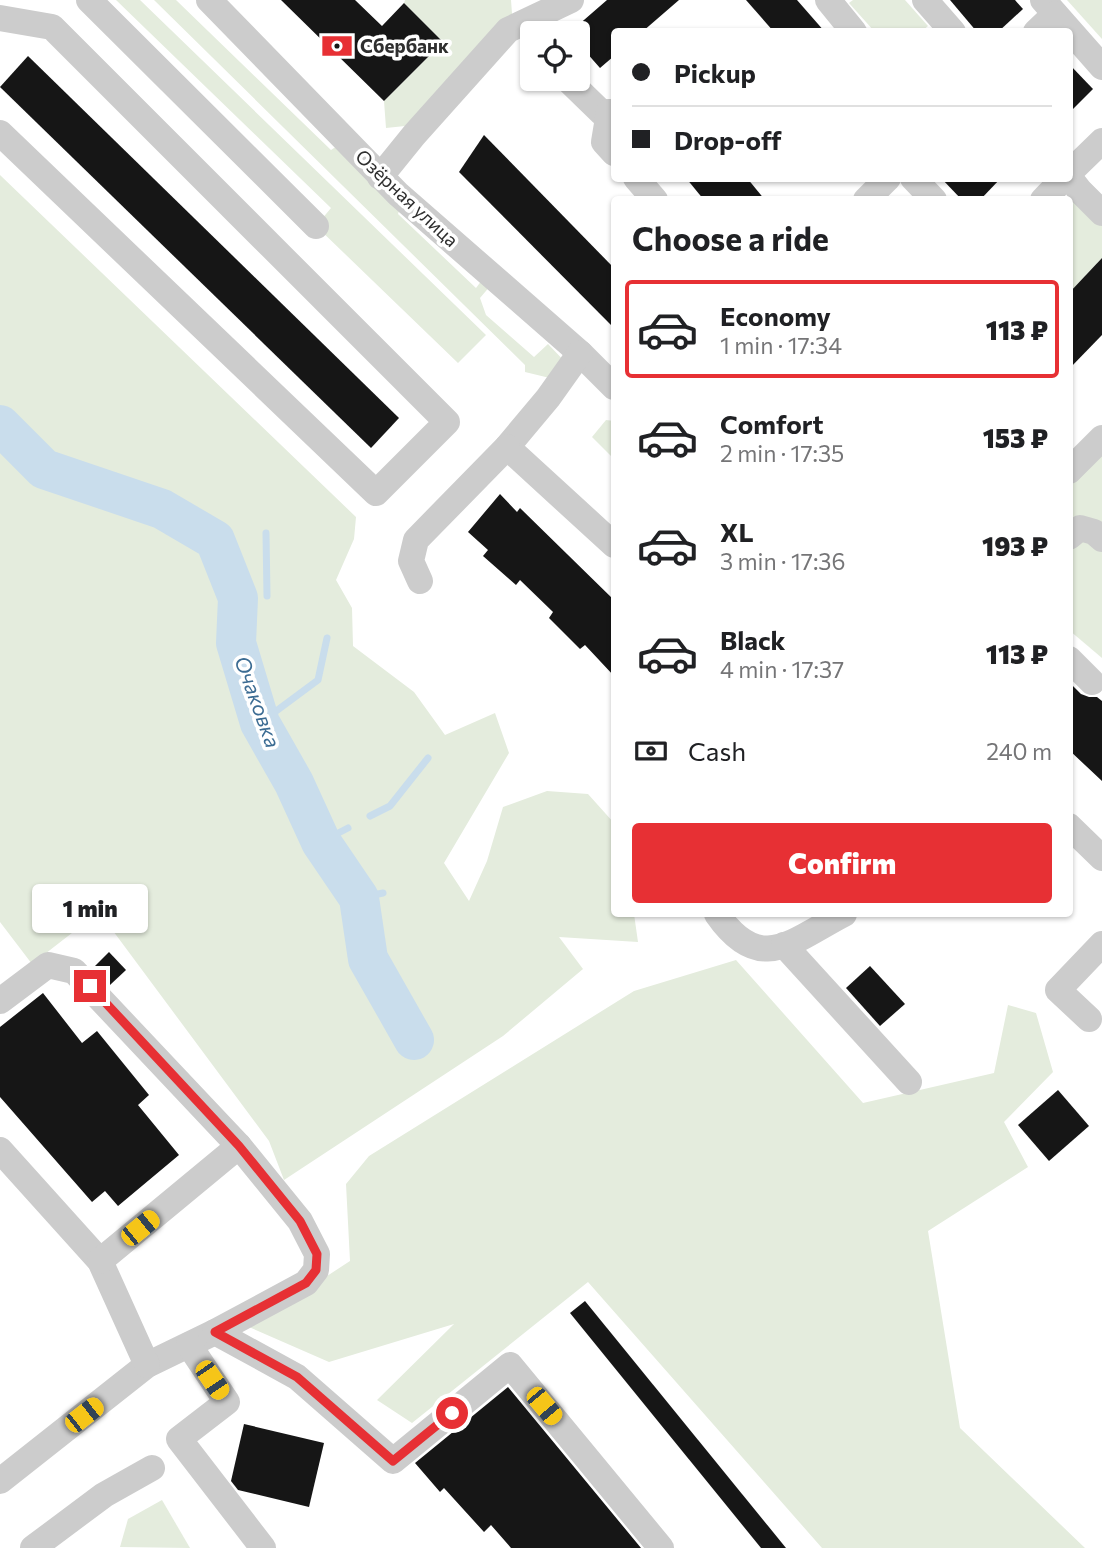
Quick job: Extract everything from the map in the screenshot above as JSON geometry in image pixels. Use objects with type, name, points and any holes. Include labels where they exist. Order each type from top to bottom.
[{"type":"street","points":[[0,7],[1,0]]},
{"type":"street","points":[[89,0],[316,226]]},
{"type":"street","name":"Озёрная улица","points":[[209,0],[380,177],[580,353],[611,384]]},
{"type":"street","points":[[544,21],[571,0]]},
{"type":"street","points":[[828,0],[852,28]]},
{"type":"street","points":[[925,0],[950,28]]},
{"type":"street","points":[[1037,28],[1049,7],[1068,28]]},
{"type":"street","points":[[0,18],[52,27],[447,422],[376,493],[0,133]]},
{"type":"street","points":[[380,177],[508,30],[520,33]]},
{"type":"street","points":[[1073,34],[1102,67]]},
{"type":"street","points":[[579,91],[602,113],[611,112]]},
{"type":"street","points":[[611,116],[604,142],[611,150]]},
{"type":"street","points":[[1073,171],[1102,141]]},
{"type":"street","points":[[1073,181],[1102,213]]},
{"type":"street","points":[[639,182],[652,196]]},
{"type":"street","points":[[917,182],[930,196]]},
{"type":"street","points":[[1046,196],[1060,182]]},
{"type":"street","points":[[420,581],[411,561],[416,540],[507,447],[548,398],[580,353]]},
{"type":"street","points":[[1073,467],[1102,438]]},
{"type":"street","points":[[507,447],[611,542]]},
{"type":"street","points":[[1073,663],[1092,682]]},
{"type":"street","points":[[720,917],[743,942],[754,948],[769,949],[784,945],[838,917]]},
{"type":"street","points":[[1089,1019],[1058,990],[1102,944]]},
{"type":"street","points":[[784,945],[909,1082]]},
{"type":"street","points":[[0,1001],[48,965],[74,971],[239,1146],[300,1221],[317,1254],[316,1270],[306,1283],[147,1365],[0,1481]]},
{"type":"street","points":[[100,1261],[239,1146]]},
{"type":"street","points":[[0,1150],[100,1261],[147,1365]]},
{"type":"street","points":[[215,1332],[297,1377],[393,1461],[510,1365],[661,1548]]},
{"type":"street","points":[[189,1345],[227,1402],[180,1439],[262,1548]]},
{"type":"street","points":[[33,1548],[104,1495],[152,1468]]},
{"type":"green space","points":[[116,0],[140,0],[486,335],[458,363],[316,226],[331,208]]},
{"type":"green space","points":[[154,0],[176,0],[331,150],[340,144],[401,205],[398,214],[476,288],[482,280],[491,285],[480,298],[486,315],[534,357],[548,344],[569,366],[558,380],[525,372],[525,365]]},
{"type":"green space","points":[[405,0],[511,0],[513,27],[405,126],[386,128],[384,101],[443,42],[404,3]]},
{"type":"green space","points":[[853,0],[905,0],[928,26],[871,28],[849,3]]},
{"type":"green space","points":[[1067,0],[1102,0],[1102,39]]},
{"type":"green space","points":[[0,175],[356,517],[354,539],[336,580],[352,608],[353,646],[414,692],[445,735],[495,713],[509,753],[444,863],[469,901],[487,861],[503,807],[547,791],[588,794],[611,820],[611,917],[634,917],[638,942],[559,937],[583,969],[503,1036],[284,1180],[269,1141],[99,912],[32,964],[0,922]]},
{"type":"green space","points":[[1080,191],[1102,213],[1102,258],[1073,289],[1073,197]]},
{"type":"green space","points":[[606,420],[611,421],[611,456],[592,437]]},
{"type":"green space","points":[[1102,439],[1102,658],[1073,633],[1073,469]]},
{"type":"green space","points":[[736,960],[863,1103],[994,1073],[1008,1005],[1036,1013],[1053,1072],[1004,1122],[1028,1167],[928,1231],[960,1428],[1085,1548],[822,1548],[588,1282],[412,1423],[377,1400],[454,1324],[329,1362],[249,1327],[350,1261],[346,1184],[369,1156],[634,991]]},
{"type":"green space","points":[[162,1500],[190,1548],[120,1547],[128,1519]]},
{"type":"building","points":[[281,0],[355,0],[382,26],[404,3],[443,42],[384,101]]},
{"type":"building","points":[[607,0],[679,0],[647,28],[611,28],[611,59],[600,68],[590,57],[590,21],[583,21]]},
{"type":"building","points":[[746,0],[797,0],[822,28],[770,28]]},
{"type":"building","points":[[950,0],[1015,0],[1023,9],[1002,28],[974,28]]},
{"type":"building","points":[[28,56],[399,418],[371,448],[0,87]]},
{"type":"building","points":[[1073,68],[1093,89],[1073,109]]},
{"type":"building","points":[[484,135],[611,265],[611,325],[459,172]]},
{"type":"building","points":[[689,182],[750,182],[762,196],[701,196]]},
{"type":"building","points":[[945,182],[997,182],[984,196],[958,196]]},
{"type":"building","points":[[1102,258],[1102,335],[1073,365],[1073,289]]},
{"type":"building","points":[[500,494],[517,512],[520,508],[611,597],[611,673],[585,645],[580,649],[549,618],[553,612],[520,580],[516,585],[483,556],[488,550],[468,532]]},
{"type":"building","points":[[1073,686],[1081,694],[1097,697],[1102,701],[1102,781],[1073,754]]},
{"type":"building","points":[[109,952],[126,970],[110,985],[94,967]]},
{"type":"building","points":[[870,966],[905,1004],[880,1026],[846,988]]},
{"type":"building","points":[[43,993],[82,1043],[97,1031],[149,1095],[138,1105],[179,1155],[118,1206],[105,1191],[92,1202],[0,1097],[0,1027]]},
{"type":"building","points":[[1058,1090],[1089,1126],[1049,1161],[1018,1125]]},
{"type":"building","points":[[585,1301],[786,1548],[761,1548],[570,1313]]},
{"type":"building","points":[[508,1387],[641,1548],[511,1548],[491,1525],[484,1532],[444,1488],[440,1492],[415,1463]]},
{"type":"building","points":[[244,1424],[324,1443],[309,1507],[238,1490],[231,1481]]},
{"type":"waterway","name":"Очаковка","points":[[0,425],[44,469],[162,509],[215,540],[238,598],[236,643],[260,723],[294,783],[321,842],[359,898],[368,959],[414,1040]]},
{"type":"waterway","points":[[266,533],[267,596]]},
{"type":"waterway","points":[[260,723],[318,680],[327,638]]},
{"type":"waterway","points":[[370,816],[390,806],[428,758]]},
{"type":"waterway","points":[[321,842],[348,828]]},
{"type":"waterway","points":[[359,898],[383,893]]},
{"type":"place","name":"Сбербанк","points":[[337,46]]},
{"type":"route","points":[[90,986],[249,1158],[300,1221],[317,1254],[316,1270],[306,1283],[215,1332],[297,1377],[393,1461],[452,1413]]}]
